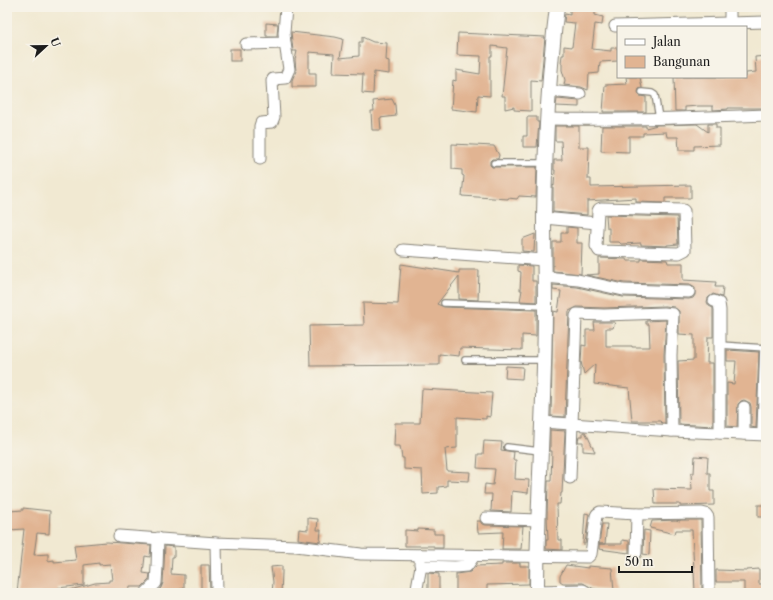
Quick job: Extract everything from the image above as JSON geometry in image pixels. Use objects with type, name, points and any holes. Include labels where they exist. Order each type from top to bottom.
[{"type":"street","points":[[260,159],[261,123],[272,122],[274,117],[272,79],[285,78],[289,69],[284,33],[286,7]]},
{"type":"street","points":[[557,7],[548,90],[544,218],[544,360],[540,451],[537,592],[583,590],[588,593]]},
{"type":"street","points":[[730,7],[730,23]]},
{"type":"street","points":[[615,26],[766,22]]},
{"type":"street","points":[[246,44],[276,42],[285,43]]},
{"type":"street","points":[[548,90],[580,94]]},
{"type":"street","points":[[548,119],[596,120],[766,115]]},
{"type":"street","points":[[601,208],[683,210],[685,250],[679,253],[599,251],[596,246],[592,223],[599,209],[601,208]]},
{"type":"street","points":[[544,218],[592,223]]},
{"type":"street","points":[[403,250],[544,260]]},
{"type":"street","points":[[545,277],[578,280],[623,290],[689,292]]},
{"type":"street","points":[[714,302],[719,303],[720,310],[720,433]]},
{"type":"street","points":[[570,478],[570,424],[576,315],[579,313],[604,315],[673,314],[671,345],[672,431]]},
{"type":"street","points":[[744,408],[744,434]]},
{"type":"street","points":[[542,422],[672,431],[763,435]]},
{"type":"street","points":[[119,536],[216,543],[296,546],[420,561],[472,560],[538,555],[566,557],[590,556],[597,514],[603,512],[637,514],[702,513],[706,514],[708,517],[709,593]]},
{"type":"street","points":[[636,553],[637,514]]},
{"type":"street","points":[[486,518],[538,520]]},
{"type":"street","points":[[146,593],[156,583],[158,538]]},
{"type":"street","points":[[216,543],[217,593]]},
{"type":"street","points":[[416,593],[420,561]]},
{"type":"lane","points":[[642,92],[652,93],[655,95],[659,118]]},
{"type":"lane","points":[[494,163],[546,163]]},
{"type":"lane","points":[[444,303],[545,306]]},
{"type":"lane","points":[[720,345],[765,348],[763,435]]},
{"type":"lane","points":[[465,360],[544,360]]},
{"type":"lane","points":[[507,447],[540,451]]},
{"type":"building","points":[[570,7],[595,8],[595,15],[603,17],[602,25],[595,24],[592,49],[611,51],[611,48],[617,48],[617,61],[600,62],[599,73],[589,74],[588,90],[581,87],[564,85],[565,80],[561,63],[562,55],[564,55],[564,46],[572,47],[575,23],[564,22],[565,14],[570,15]]},
{"type":"building","points":[[266,23],[278,24],[277,36],[266,36]]},
{"type":"building","points":[[291,32],[343,39],[340,58],[359,56],[359,42],[362,42],[362,37],[373,42],[387,43],[386,60],[389,61],[389,74],[374,72],[373,94],[362,93],[363,74],[333,73],[334,54],[309,52],[309,73],[316,73],[316,87],[292,87],[292,80],[296,71],[295,60],[297,51],[293,51]]},
{"type":"building","points":[[458,33],[545,37],[541,81],[531,80],[531,111],[514,110],[514,107],[505,109],[505,96],[502,96],[507,48],[492,46],[492,56],[490,56],[490,96],[478,95],[477,112],[451,109],[453,80],[456,81],[456,70],[480,74],[481,56],[457,55]]},
{"type":"building","points":[[230,49],[240,49],[240,61],[230,61]]},
{"type":"building","points":[[766,56],[766,108],[728,108],[713,110],[713,106],[698,106],[685,107],[685,111],[675,111],[674,78],[747,78],[747,73],[756,72],[755,57]]},
{"type":"building","points":[[626,78],[640,78],[642,88],[639,89],[638,92],[640,96],[646,97],[646,112],[603,112],[605,85],[627,84]]},
{"type":"building","points":[[392,99],[395,105],[396,116],[380,118],[381,130],[372,130],[371,111],[374,111],[373,101]]},
{"type":"building","points":[[557,99],[579,101],[579,107],[556,106]]},
{"type":"building","points":[[527,117],[537,117],[537,122],[539,122],[537,147],[523,147],[523,136],[527,136]]},
{"type":"building","points":[[697,124],[708,132],[708,124],[716,124],[716,128],[720,128],[720,145],[694,146],[694,150],[679,150],[678,137],[667,137],[666,132],[643,133],[643,136],[629,136],[629,152],[601,151],[602,126],[646,126],[646,128],[657,125]]},
{"type":"building","points":[[555,126],[579,126],[579,147],[589,147],[588,179],[591,179],[591,187],[691,185],[691,198],[665,198],[665,203],[636,202],[636,198],[587,201],[587,215],[553,212],[554,160],[562,160],[561,141],[555,141]]},
{"type":"building","points":[[452,144],[494,146],[499,155],[498,159],[492,159],[490,161],[490,165],[492,167],[537,167],[536,197],[519,196],[517,199],[508,199],[462,196],[464,176],[462,175],[462,170],[452,169]]},
{"type":"building","points":[[606,215],[677,217],[678,244],[667,246],[641,245],[641,243],[621,244],[619,242],[609,242],[609,228],[607,228]]},
{"type":"building","points":[[567,227],[577,228],[577,243],[582,243],[581,274],[553,271],[553,242],[561,242],[561,233],[567,233]]},
{"type":"building","points":[[535,234],[534,252],[522,251],[522,239]]},
{"type":"building","points":[[599,258],[626,259],[627,261],[641,261],[641,259],[667,260],[668,263],[683,263],[683,280],[716,282],[715,287],[723,287],[722,297],[713,294],[708,298],[707,302],[709,306],[713,308],[713,337],[708,337],[707,363],[713,363],[713,426],[679,424],[678,361],[694,360],[694,335],[679,334],[679,311],[674,307],[665,306],[604,308],[577,307],[569,311],[565,417],[551,416],[553,311],[558,312],[561,291],[553,290],[553,285],[577,287],[623,297],[689,299],[693,298],[695,295],[695,288],[690,285],[624,283],[586,275],[599,274]]},
{"type":"building","points":[[401,264],[459,273],[459,270],[479,270],[478,300],[459,299],[459,276],[437,304],[444,307],[536,310],[536,336],[522,335],[522,350],[460,348],[459,356],[439,354],[439,365],[310,366],[309,326],[364,325],[363,303],[398,304]]},
{"type":"building","points":[[518,265],[532,266],[532,281],[536,281],[536,302],[520,301],[522,290],[520,290],[521,272],[518,271]]},
{"type":"building","points":[[666,320],[664,355],[665,423],[660,421],[632,421],[629,388],[594,384],[595,364],[584,374],[581,362],[582,345],[586,346],[586,330],[595,330],[594,322],[615,322],[613,328],[606,328],[606,346],[650,347],[649,324],[646,324],[646,321]]},
{"type":"building","points":[[727,350],[759,352],[756,428],[751,427],[750,403],[744,400],[738,404],[737,427],[727,426],[727,383],[734,384],[736,361],[727,361]]},
{"type":"building","points":[[506,366],[523,367],[522,379],[505,378]]},
{"type":"building","points":[[422,389],[492,393],[490,417],[486,416],[486,419],[457,417],[457,448],[445,449],[447,471],[470,472],[469,481],[447,480],[447,486],[438,487],[438,493],[423,494],[422,470],[404,469],[404,458],[402,458],[400,446],[394,446],[395,423],[420,423]]},
{"type":"building","points":[[550,430],[565,431],[562,493],[560,504],[557,504],[558,540],[562,540],[562,550],[546,549],[546,540],[548,540],[548,481],[551,481],[552,451],[550,451]]},
{"type":"building","points":[[583,432],[585,432],[588,437],[595,452],[583,451],[583,442],[578,442],[579,436],[583,436]]},
{"type":"building","points":[[484,441],[502,442],[501,450],[514,452],[513,460],[516,460],[515,479],[529,480],[528,493],[512,491],[511,512],[491,511],[492,494],[484,494],[485,484],[493,485],[495,469],[477,468],[478,454],[483,454]]},
{"type":"building","points":[[695,456],[708,457],[707,473],[710,473],[710,491],[714,491],[714,505],[680,506],[680,504],[655,504],[654,489],[692,490],[691,473],[694,473]]},
{"type":"building","points":[[758,505],[766,505],[766,517],[758,517]]},
{"type":"building","points":[[23,508],[50,511],[49,534],[37,533],[34,555],[48,554],[48,561],[54,560],[54,562],[76,560],[74,545],[107,542],[151,545],[150,557],[145,556],[143,573],[150,574],[149,580],[142,587],[130,587],[129,593],[67,593],[67,591],[95,583],[109,582],[109,580],[112,580],[110,564],[99,565],[99,563],[84,565],[84,585],[58,588],[58,593],[17,593],[24,529],[10,530],[9,511],[23,510]]},
{"type":"building","points":[[585,513],[589,514],[585,544],[583,544]]},
{"type":"building","points":[[308,518],[318,519],[317,530],[321,530],[320,542],[298,539],[299,529],[308,530]]},
{"type":"building","points":[[701,520],[702,592],[695,592],[692,530],[676,530],[675,534],[650,528],[652,521]]},
{"type":"building","points":[[477,521],[480,521],[482,524],[486,525],[523,526],[521,549],[502,549],[503,532],[478,533]]},
{"type":"building","points":[[602,524],[607,524],[605,544],[599,544]]},
{"type":"building","points":[[418,529],[434,530],[434,534],[443,534],[443,548],[434,548],[434,546],[405,546],[405,530],[418,531]]},
{"type":"building","points":[[644,530],[650,531],[649,555],[643,554]]},
{"type":"building","points":[[622,540],[629,541],[629,553],[599,549],[599,544],[622,544]]},
{"type":"building","points":[[165,546],[174,547],[171,574],[184,575],[184,589],[180,589],[180,593],[156,593],[161,588],[163,583]]},
{"type":"building","points":[[502,563],[520,563],[520,566],[529,566],[529,584],[487,585],[487,593],[456,593],[456,574],[470,572],[476,566],[502,565]]},
{"type":"building","points":[[201,565],[209,565],[210,593],[201,593]]},
{"type":"building","points":[[566,565],[588,568],[588,566],[612,568],[614,591],[594,589],[583,583],[563,583],[560,581],[560,576]]},
{"type":"building","points":[[282,566],[281,593],[272,593],[273,582],[271,567]]},
{"type":"building","points":[[759,569],[759,584],[766,584],[766,593],[744,593],[744,582],[716,582],[716,570],[747,571]]},
{"type":"building","points":[[428,573],[439,574],[439,592],[428,592]]}]
